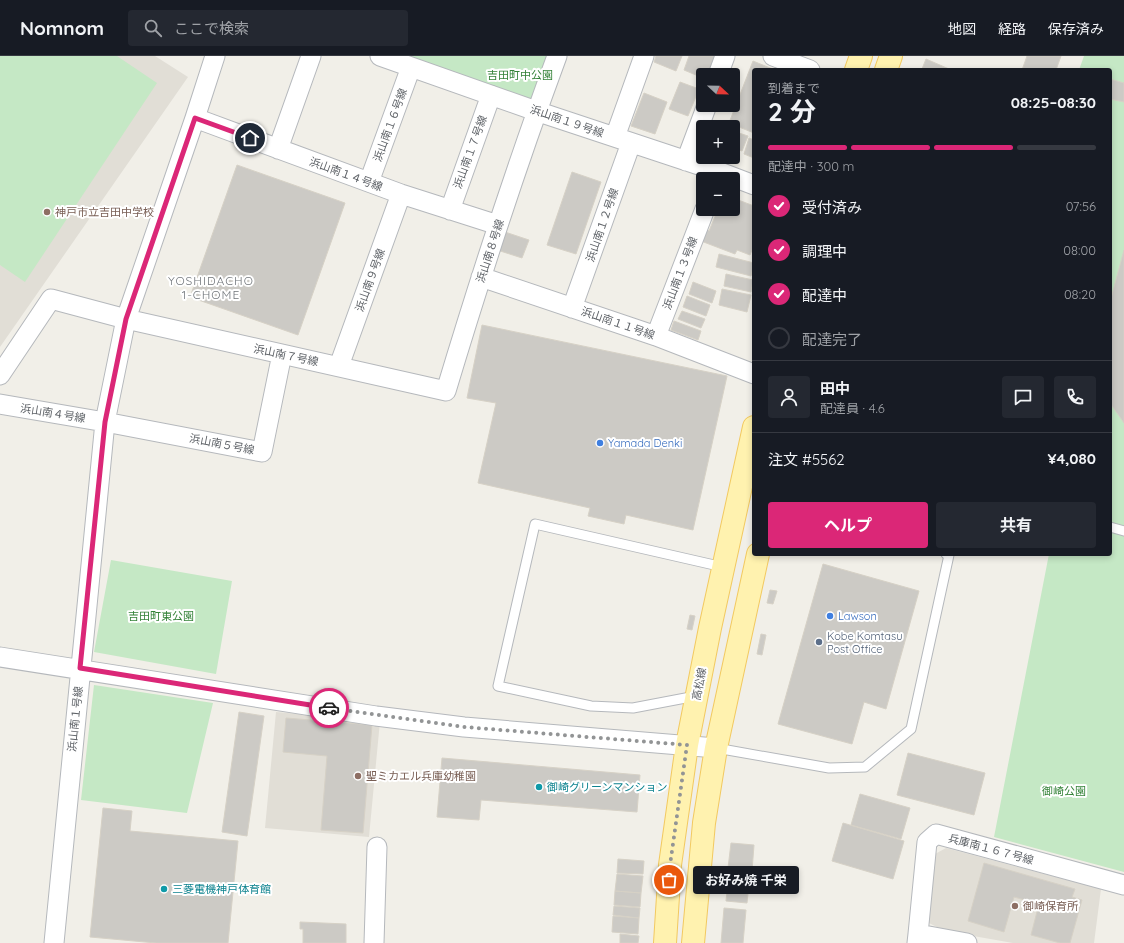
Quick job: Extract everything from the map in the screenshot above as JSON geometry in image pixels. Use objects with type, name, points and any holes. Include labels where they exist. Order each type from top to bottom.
[{"type":"main road","points":[[857,68],[861,56]]},
{"type":"main road","points":[[887,68],[891,56]]},
{"type":"main road","name":"高松線","points":[[665,943],[670,865],[687,745],[723,567],[752,450]]},
{"type":"main road","points":[[693,943],[704,823],[716,748],[758,556]]},
{"type":"street","name":"浜山南１号線","points":[[54,943],[105,422],[126,319],[195,118],[214,56]]},
{"type":"street","points":[[278,149],[311,56]]},
{"type":"street","name":"浜山南１９号線","points":[[380,56],[536,111],[686,161],[711,172]]},
{"type":"street","name":"浜山南８号線","points":[[446,391],[498,225],[536,111],[557,56]]},
{"type":"street","name":"浜山南１２号線","points":[[572,308],[623,140],[644,56]]},
{"type":"street","points":[[721,68],[725,56]]},
{"type":"street","points":[[773,56],[805,68]]},
{"type":"street","name":"浜山南１６号線","points":[[369,182],[412,67]]},
{"type":"street","name":"浜山南１７号線","points":[[450,210],[491,95]]},
{"type":"street","points":[[686,161],[704,112]]},
{"type":"street","name":"浜山南１４号線","points":[[195,118],[401,194],[498,225]]},
{"type":"street","name":"浜山南１９号線","points":[[740,181],[752,184]]},
{"type":"street","name":"浜山南９号線","points":[[339,366],[401,194]]},
{"type":"street","name":"浜山南１３号線","points":[[656,336],[702,216]]},
{"type":"street","name":"浜山南１１号線","points":[[481,277],[656,336],[752,373]]},
{"type":"street","name":"浜山南７号線","points":[[0,375],[51,299],[126,319],[446,391]]},
{"type":"street","name":"浜山南５号線","points":[[105,422],[262,452],[282,354]]},
{"type":"street","name":"浜山南４号線","points":[[0,404],[105,422]]},
{"type":"street","points":[[0,657],[80,668],[376,716],[457,726],[716,748]]},
{"type":"street","name":"兵庫南１６７号線","points":[[918,938],[927,842],[936,834],[1124,885]]},
{"type":"street","points":[[374,943],[377,847]]},
{"type":"street","points":[[918,938],[967,943]]},
{"type":"lane","points":[[697,695],[633,708],[591,706],[498,686],[535,524],[723,567]]},
{"type":"lane","points":[[1112,528],[1124,531]]},
{"type":"lane","points":[[716,748],[829,768],[864,767],[911,729],[949,556]]},
{"type":"shaded area","name":"神戸市立吉田中学校","points":[[0,56],[155,56],[188,77],[0,347]]},
{"type":"shaded area","points":[[276,712],[380,721],[369,837],[265,828]]},
{"type":"shaded area","name":"御崎保育所","points":[[946,848],[1101,889],[1094,943],[1013,943],[945,931],[929,923],[935,854]]},
{"type":"green space","name":"神戸市立吉田中学校","points":[[0,56],[117,56],[157,83],[25,282],[0,265]]},
{"type":"green space","name":"吉田町中公園","points":[[400,56],[548,56],[534,100]]},
{"type":"green space","name":"御崎公園","points":[[1084,56],[1124,56],[1124,872],[994,837],[1049,556],[1112,556],[1112,68],[1080,68]]},
{"type":"green space","name":"吉田町東公園","points":[[111,560],[232,581],[216,674],[94,652]]},
{"type":"green space","points":[[94,685],[213,703],[187,813],[81,800]]},
{"type":"building","points":[[656,56],[682,56],[676,71],[654,62]]},
{"type":"building","points":[[689,56],[716,56],[712,68],[696,68],[696,75],[684,70]]},
{"type":"building","points":[[1027,56],[1061,56],[1057,68],[1023,68]]},
{"type":"building","points":[[926,59],[947,68],[922,68]]},
{"type":"building","points":[[753,61],[770,68],[752,68],[752,132],[740,127],[740,120],[730,120],[733,112],[740,112],[740,95]]},
{"type":"building","points":[[1112,80],[1124,83],[1124,102],[1112,99]]},
{"type":"building","points":[[680,82],[696,88],[696,96],[688,116],[669,109]]},
{"type":"building","points":[[644,93],[667,102],[655,134],[631,126]]},
{"type":"building","points":[[740,133],[748,136],[742,151],[740,150]]},
{"type":"building","points":[[749,138],[752,139],[752,157],[744,154]]},
{"type":"building","points":[[237,165],[345,203],[298,335],[190,297]]},
{"type":"building","points":[[572,172],[601,182],[576,254],[547,245]]},
{"type":"building","points":[[740,201],[752,205],[752,250],[750,255],[737,250],[735,254],[701,241],[706,229],[709,231],[715,216],[740,216]]},
{"type":"building","points":[[499,230],[529,240],[522,258],[491,248]]},
{"type":"building","points":[[1124,250],[1124,423],[1112,406],[1112,295]]},
{"type":"building","points":[[719,254],[752,262],[752,272],[751,276],[716,267]]},
{"type":"building","points":[[726,274],[752,280],[751,292],[724,286]]},
{"type":"building","points":[[693,282],[716,291],[712,303],[689,294]]},
{"type":"building","points":[[722,289],[751,295],[747,312],[719,305]]},
{"type":"building","points":[[687,296],[710,305],[706,316],[683,307]]},
{"type":"building","points":[[682,311],[705,319],[701,328],[678,319]]},
{"type":"building","points":[[674,321],[701,331],[698,340],[671,330]]},
{"type":"building","name":"Yamada Denki","points":[[482,325],[727,376],[693,530],[626,515],[624,524],[588,516],[590,508],[478,483],[496,403],[467,398]]},
{"type":"building","points":[[823,564],[919,591],[886,709],[864,702],[852,744],[778,724]]},
{"type":"building","points":[[770,590],[777,591],[773,604],[767,603]]},
{"type":"building","points":[[690,615],[695,616],[692,630],[687,629]]},
{"type":"building","points":[[761,634],[766,635],[762,655],[757,654]]},
{"type":"building","points":[[239,712],[264,716],[247,836],[222,832]]},
{"type":"building","name":"聖ミカエル兵庫幼稚園","points":[[286,718],[372,725],[363,833],[321,830],[327,756],[283,752]]},
{"type":"building","points":[[908,753],[985,773],[974,815],[897,795]]},
{"type":"building","name":"御崎グリーンマンション","points":[[442,758],[640,775],[637,812],[481,800],[479,820],[437,817]]},
{"type":"building","points":[[860,794],[910,808],[901,839],[851,825]]},
{"type":"building","name":"三菱電機神戸体育館","points":[[103,808],[132,811],[130,831],[238,841],[228,943],[156,943],[90,937]]},
{"type":"building","points":[[843,823],[904,841],[893,879],[832,861]]},
{"type":"building","points":[[731,843],[754,845],[752,871],[728,868]]},
{"type":"building","points":[[618,859],[644,861],[643,874],[617,873]]},
{"type":"building","name":"御崎保育所","points":[[984,863],[1075,889],[1072,897],[1082,900],[1070,943],[1060,943],[1031,935],[1039,904],[1014,897],[1004,932],[968,921]]},
{"type":"building","points":[[729,872],[750,874],[747,903],[726,901]]},
{"type":"building","points":[[617,874],[643,876],[641,893],[615,891]]},
{"type":"building","points":[[615,891],[641,893],[640,907],[614,905]]},
{"type":"building","points":[[614,906],[640,908],[639,918],[613,915]]},
{"type":"building","points":[[724,908],[746,910],[743,943],[721,943]]},
{"type":"building","points":[[613,916],[639,918],[638,934],[612,932]]},
{"type":"building","points":[[300,922],[346,924],[346,943],[303,943],[303,929],[300,929]]},
{"type":"building","points":[[620,934],[639,936],[638,943],[620,943]]},
{"type":"way so far","points":[[329,708],[376,716],[464,727],[687,745],[669,880]]},
{"type":"place","name":"神戸市立吉田中学校","points":[[47,212]]},
{"type":"place","name":"Yamada Denki","points":[[600,443]]},
{"type":"place","name":"Lawson","points":[[830,616]]},
{"type":"place","name":"Kobe Komtasu Post Office","points":[[819,642]]},
{"type":"place","name":"聖ミカエル兵庫幼稚園","points":[[358,776]]},
{"type":"place","name":"御崎グリーンマンション","points":[[539,787]]},
{"type":"place","name":"お好み焼 千栄","points":[[669,880]]},
{"type":"place","name":"三菱電機神戸体育館","points":[[164,889]]},
{"type":"place","name":"御崎保育所","points":[[1015,906]]},
{"type":"district","name":"YOSHIDACHO 1-CHOME","points":[[211,288]]},
{"type":"route","points":[[250,138],[195,118],[126,319],[105,422],[80,668],[329,708]]}]
